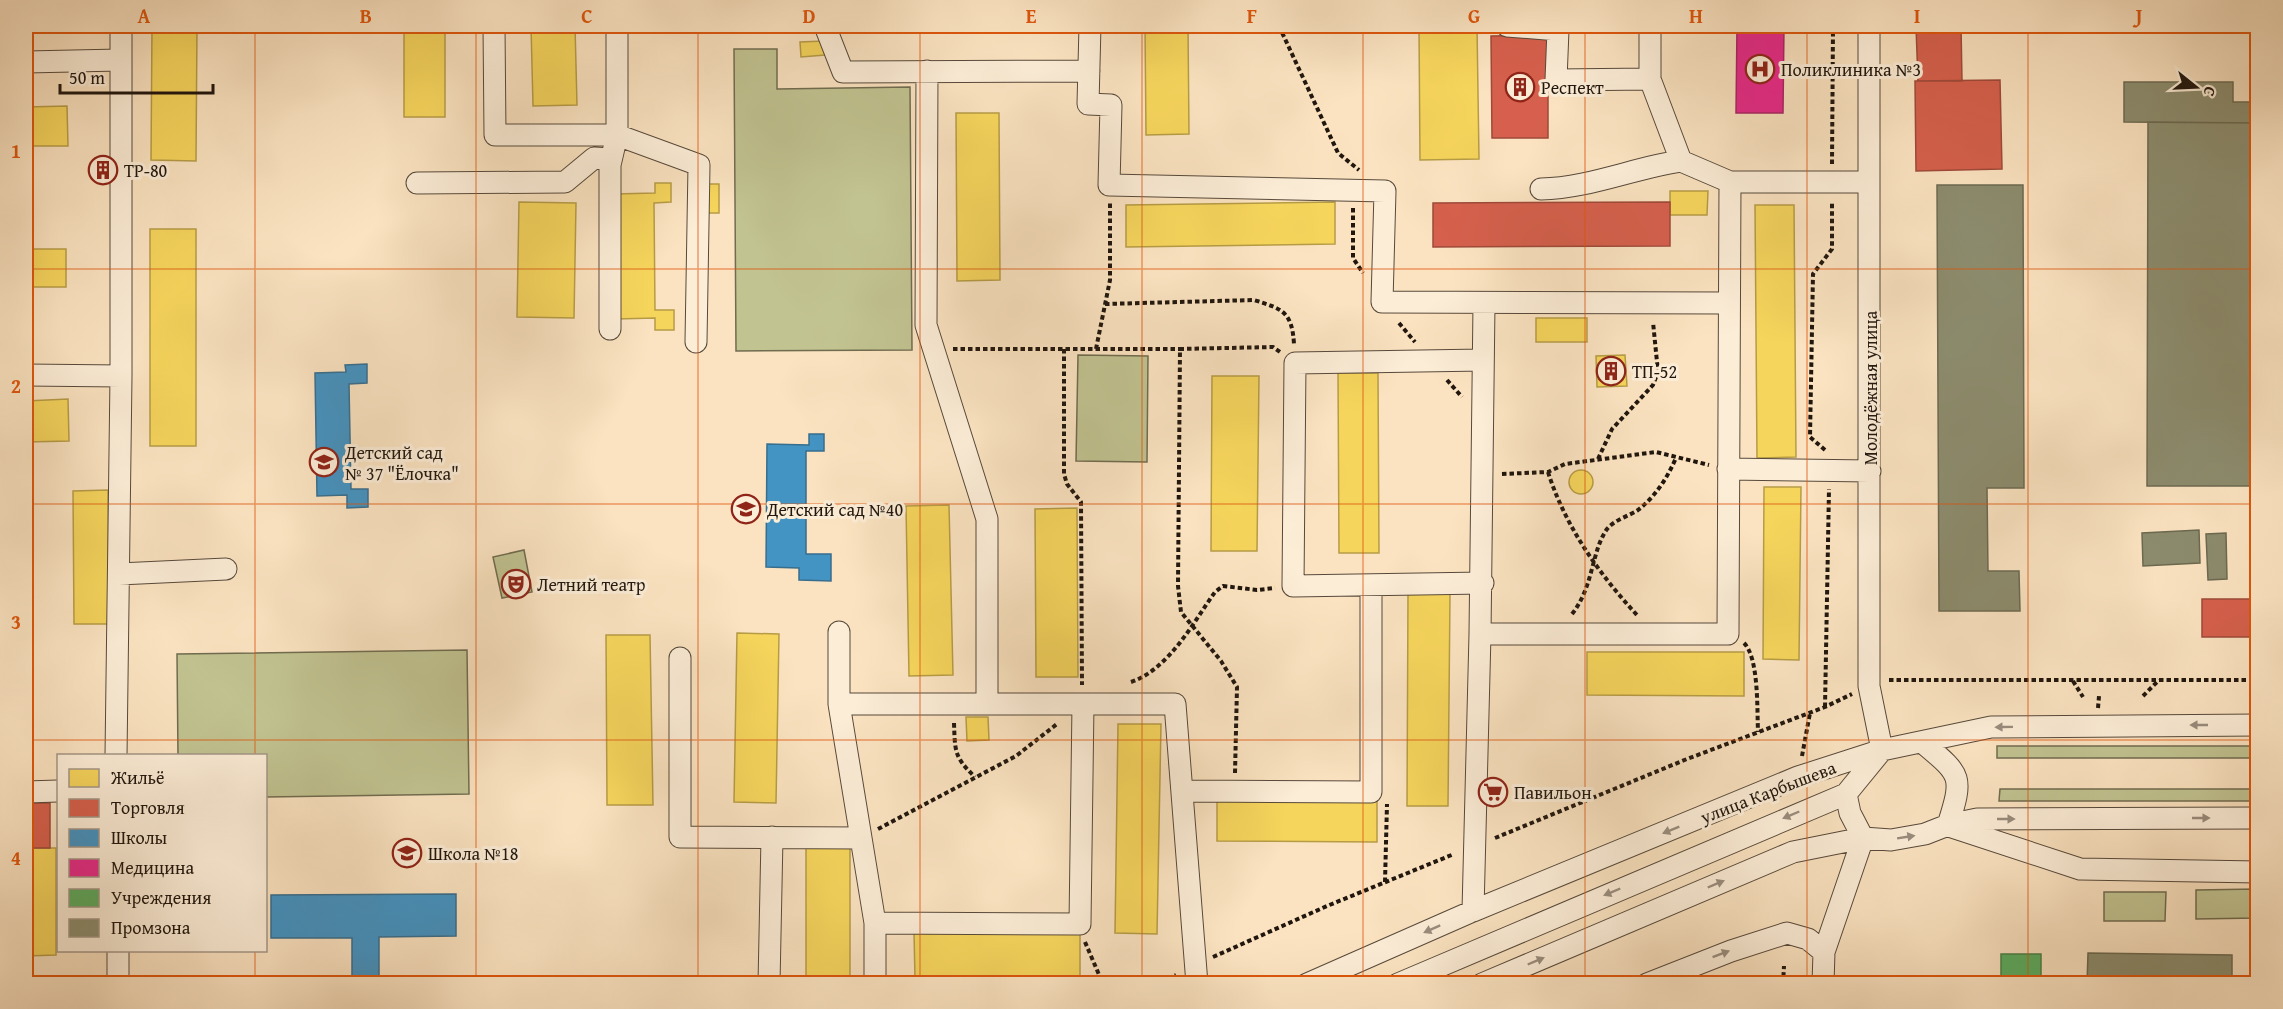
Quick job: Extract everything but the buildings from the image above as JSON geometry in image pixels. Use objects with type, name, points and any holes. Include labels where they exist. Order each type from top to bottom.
[{"type":"street","points":[[116,754],[121,376],[121,26]]},
{"type":"street","points":[[494,26],[495,135],[617,135],[699,165],[696,342]]},
{"type":"street","points":[[610,328],[610,159],[617,135],[617,26]]},
{"type":"street","points":[[825,26],[843,72],[1089,71]]},
{"type":"street","points":[[1090,26],[1088,104],[1111,105],[1109,185],[1385,190],[1382,302],[1729,303]]},
{"type":"street","points":[[1507,26],[1558,30],[1556,80],[1650,80]]},
{"type":"street","points":[[1650,26],[1650,80],[1681,161]]},
{"type":"street","name":"Молодёжная улица","points":[[1869,26],[1869,686],[1882,750]]},
{"type":"street","points":[[26,62],[120,60]]},
{"type":"street","points":[[927,71],[926,325],[987,519],[987,704]]},
{"type":"street","points":[[417,183],[565,182],[594,158],[610,159]]},
{"type":"street","points":[[1541,189],[1569,188],[1656,165],[1681,161],[1730,182],[1869,182]]},
{"type":"street","points":[[1480,634],[1728,634],[1730,182]]},
{"type":"street","points":[[1473,911],[1483,583],[1484,304]]},
{"type":"street","points":[[1483,583],[1293,586],[1295,363],[1484,360]]},
{"type":"street","points":[[26,375],[121,376]]},
{"type":"street","points":[[1728,469],[1829,468],[1870,471]]},
{"type":"street","points":[[119,573],[226,569]]},
{"type":"street","points":[[1184,791],[1371,792],[1371,585]]},
{"type":"street","points":[[839,632],[839,704],[875,923],[875,984]]},
{"type":"street","points":[[680,658],[680,837],[861,837]]},
{"type":"street","points":[[839,704],[1175,704],[1184,791],[1197,984]]},
{"type":"street","points":[[875,923],[1080,924],[1083,704]]},
{"type":"street","name":"улица Карбышева","points":[[1307,984],[1473,911],[1798,777],[1882,750],[1991,727],[2258,725]]},
{"type":"street","points":[[1922,742],[1953,769],[1959,784],[1948,825]]},
{"type":"street","points":[[1823,984],[1824,952],[1863,838],[1850,813],[1846,794],[1882,750]]},
{"type":"street","points":[[26,792],[57,791]]},
{"type":"street","name":"улица Карбышева","points":[[1398,984],[1846,794]]},
{"type":"street","points":[[1482,984],[1793,852],[1863,838],[1902,838],[1925,834],[1948,825],[1977,819],[2258,818]]},
{"type":"street","points":[[1948,825],[2080,869],[2258,872]]},
{"type":"street","points":[[769,984],[772,837]]},
{"type":"street","points":[[1647,984],[1731,951],[1786,933],[1808,939],[1824,952]]},
{"type":"street","points":[[118,952],[118,984]]},
{"type":"path","points":[[1279,26],[1338,153],[1385,190]]},
{"type":"path","points":[[1833,26],[1832,249],[1813,274],[1810,437],[1828,453],[1829,468],[1826,707],[1881,680],[2258,680]]},
{"type":"path","points":[[1096,349],[1111,263],[1109,185]]},
{"type":"path","points":[[1105,304],[1254,300],[1276,307],[1287,314],[1293,326],[1295,363]]},
{"type":"path","points":[[1598,459],[1612,429],[1653,386],[1658,372],[1650,304]]},
{"type":"path","points":[[933,349],[1273,347],[1295,363]]},
{"type":"path","points":[[861,837],[1016,756],[1083,704],[1080,502],[1067,484],[1064,474],[1064,349]]},
{"type":"path","points":[[1180,349],[1178,586],[1181,612],[1221,661],[1237,687],[1234,791]]},
{"type":"path","points":[[1483,474],[1548,472],[1565,464],[1656,452],[1728,469]]},
{"type":"path","points":[[1557,634],[1578,606],[1595,565],[1599,544],[1608,527],[1640,509],[1665,483],[1676,458]]},
{"type":"path","points":[[1548,472],[1556,498],[1595,565],[1639,616],[1661,634]]},
{"type":"path","points":[[1123,685],[1139,680],[1157,666],[1191,626],[1215,592],[1223,586],[1257,590],[1293,586]]},
{"type":"path","points":[[1728,634],[1741,640],[1751,655],[1758,732]]},
{"type":"path","points":[[2073,680],[2083,696]]},
{"type":"path","points":[[2143,696],[2159,680]]},
{"type":"path","points":[[954,704],[955,751],[958,762],[975,777]]},
{"type":"path","points":[[1801,765],[1810,712]]},
{"type":"path","points":[[1371,792],[1384,798],[1388,807],[1385,882]]},
{"type":"path","points":[[1080,924],[1090,956],[1103,984]]},
{"type":"path","points":[[1783,984],[1784,966]]},
{"type":"green space","points":[[734,49],[777,49],[777,89],[910,87],[912,350],[736,351]]},
{"type":"green space","points":[[1078,355],[1148,356],[1147,462],[1076,461]]},
{"type":"green space","points":[[524,550],[532,592],[502,598],[493,557]]},
{"type":"green space","points":[[467,650],[469,794],[267,797],[267,754],[178,754],[177,654]]},
{"type":"green space","points":[[1997,746],[2257,746],[2258,758],[1997,758]]},
{"type":"green space","points":[[2000,789],[2257,789],[2258,801],[1999,801]]},
{"type":"green space","points":[[2257,889],[2257,918],[2196,919],[2196,890]]},
{"type":"green space","points":[[2104,892],[2166,892],[2165,921],[2104,921]]},
{"type":"place","name":"Поликлиника №3","points":[[1760,69]]},
{"type":"place","name":"Респект","points":[[1520,87]]},
{"type":"place","name":"ТР-80","points":[[103,170]]},
{"type":"place","name":"ТП-52","points":[[1611,371]]},
{"type":"place","name":"Детский сад № 37 \"Ёлочка\"","points":[[324,462]]},
{"type":"place","name":"Детский сад №40","points":[[746,509]]},
{"type":"place","name":"Летний театр","points":[[516,584]]},
{"type":"place","name":"Павильон","points":[[1493,792]]},
{"type":"place","name":"Школа №18","points":[[407,853]]}]
